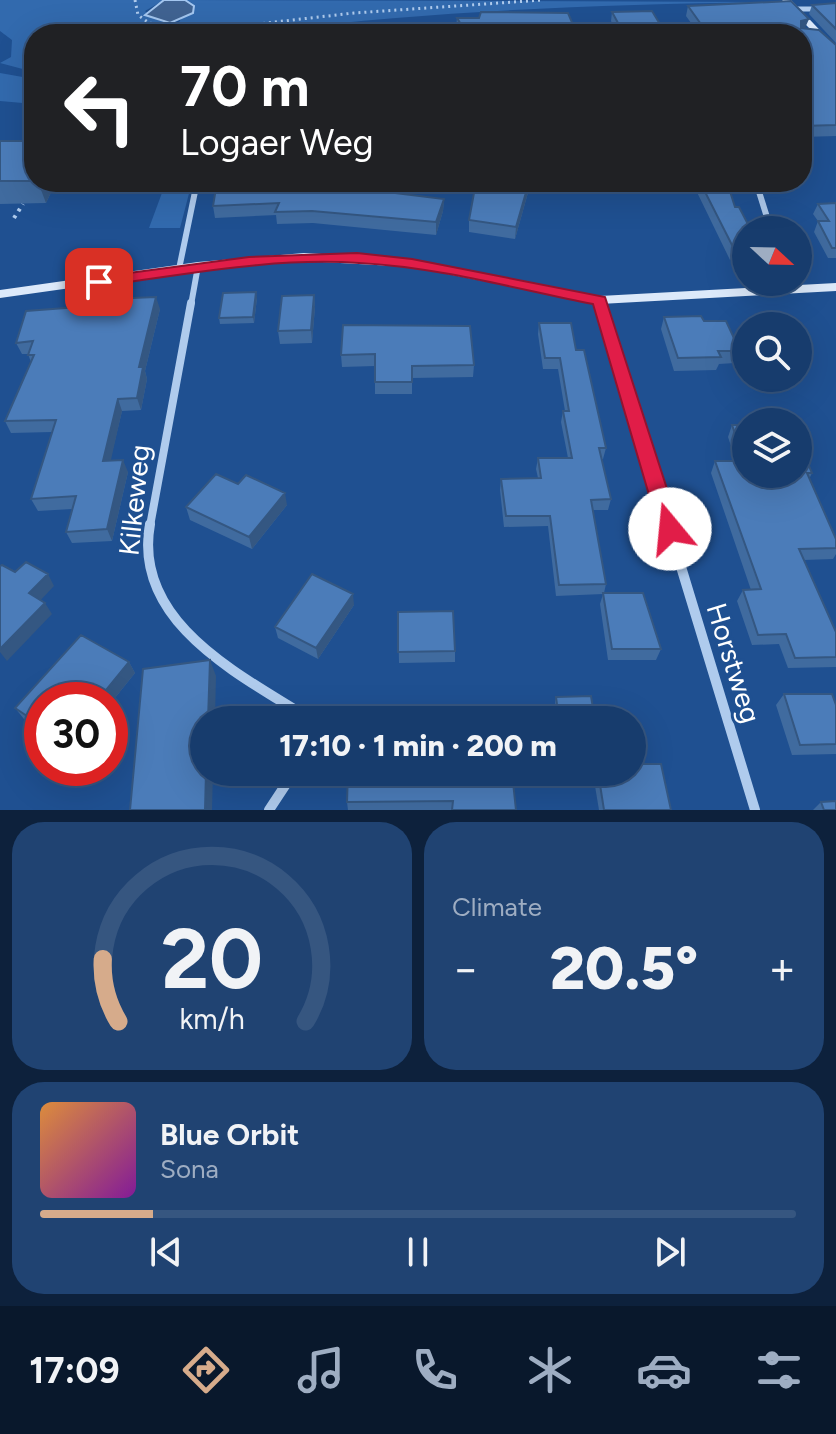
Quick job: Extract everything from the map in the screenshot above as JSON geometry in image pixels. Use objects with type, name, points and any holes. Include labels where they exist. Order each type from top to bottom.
[{"type":"street","points":[[786,0],[808,24]]},
{"type":"street","points":[[797,9],[836,9]]},
{"type":"street","points":[[812,30],[836,53]]},
{"type":"street","points":[[179,269],[195,192]]},
{"type":"street","points":[[759,192],[767,216]]},
{"type":"street","points":[[0,294],[198,266],[304,257],[412,263],[600,300],[836,287]]},
{"type":"street","name":"Kilkeweg","points":[[198,266],[149,530],[148,559],[154,588],[192,639],[214,658],[289,706]]},
{"type":"street","name":"Horstweg","points":[[600,300],[755,810]]},
{"type":"street","points":[[269,810],[285,786]]},
{"type":"path","points":[[135,0],[138,15],[153,24]]},
{"type":"path","points":[[271,24],[338,14],[543,0]]},
{"type":"path","points":[[14,218],[23,204]]},
{"type":"shaded area","points":[[0,0],[164,0],[145,11],[169,23],[179,22],[192,3],[185,0],[783,2],[591,6],[330,24],[24,24],[24,69],[0,63],[11,57],[12,40],[0,31]]},
{"type":"shaded area","points":[[164,0],[185,0],[194,6],[193,13],[170,23],[145,15]]},
{"type":"shaded area","points":[[0,73],[24,77],[24,103],[0,101]]},
{"type":"shaded area","points":[[162,192],[189,192],[180,228],[149,228]]},
{"type":"building","points":[[791,1],[809,19],[801,21],[801,24],[701,24],[688,6]]},
{"type":"building","points":[[836,3],[836,29],[812,5]]},
{"type":"building","points":[[652,11],[660,24],[619,24],[612,12]]},
{"type":"building","points":[[481,12],[568,13],[573,24],[461,24],[457,18],[479,18]]},
{"type":"building","points":[[812,29],[819,30],[836,45],[836,125],[812,126]]},
{"type":"building","points":[[0,141],[24,141],[24,181],[0,181]]},
{"type":"building","points":[[215,192],[394,192],[444,199],[436,222],[312,211],[275,212],[279,203],[213,206]]},
{"type":"building","points":[[474,192],[526,192],[516,227],[469,220]]},
{"type":"building","points":[[705,192],[730,192],[735,207],[739,207],[744,216],[732,216],[732,245]]},
{"type":"building","points":[[836,203],[836,248],[832,248],[818,221],[829,221],[818,204]]},
{"type":"building","points":[[256,292],[253,317],[219,318],[223,293]]},
{"type":"building","points":[[314,295],[311,330],[278,331],[282,296]]},
{"type":"building","points":[[156,297],[139,367],[143,367],[137,398],[118,399],[103,461],[123,460],[107,529],[66,532],[76,496],[31,499],[56,420],[5,421],[34,355],[28,355],[33,341],[16,343],[26,311],[105,305],[107,299]]},
{"type":"building","points":[[701,316],[704,321],[726,321],[732,334],[732,351],[718,351],[721,357],[678,358],[664,317]]},
{"type":"building","points":[[539,323],[571,323],[576,350],[584,350],[606,448],[599,448],[611,499],[591,500],[606,584],[559,585],[550,516],[506,516],[501,479],[541,478],[538,458],[572,458],[563,411],[569,411],[560,358],[545,358]]},
{"type":"building","points":[[343,325],[470,326],[474,365],[412,366],[412,382],[375,382],[375,354],[341,355]]},
{"type":"building","points":[[715,461],[732,461],[732,488],[812,488],[812,484],[836,539],[836,548],[799,549],[836,632],[836,657],[795,658],[786,634],[758,635],[743,590],[761,589]]},
{"type":"building","points":[[216,474],[238,484],[246,475],[285,493],[249,537],[186,507]]},
{"type":"building","points":[[26,562],[48,574],[29,593],[45,603],[0,649],[0,566],[15,572]]},
{"type":"building","points":[[312,574],[353,594],[316,648],[275,627]]},
{"type":"building","points":[[603,593],[643,593],[661,649],[612,649]]},
{"type":"building","points":[[453,611],[455,651],[398,652],[398,612]]},
{"type":"building","points":[[81,635],[129,662],[113,682],[39,682]]},
{"type":"building","points":[[210,660],[208,706],[190,706],[190,786],[206,786],[205,810],[130,810],[143,669]]},
{"type":"building","points":[[784,694],[832,694],[836,705],[836,744],[800,745]]},
{"type":"building","points":[[591,696],[593,706],[557,706],[556,697]]},
{"type":"building","points":[[24,698],[24,714],[15,708]]},
{"type":"building","points":[[646,764],[661,764],[671,810],[604,810],[600,786],[646,786]]},
{"type":"building","points":[[348,786],[513,786],[516,810],[452,810],[453,801],[347,802]]},
{"type":"building","points":[[836,801],[836,810],[824,810],[821,802]]},
{"type":"route","points":[[99,282],[249,261],[304,257],[357,258],[412,263],[574,298],[600,300],[670,529]]}]
